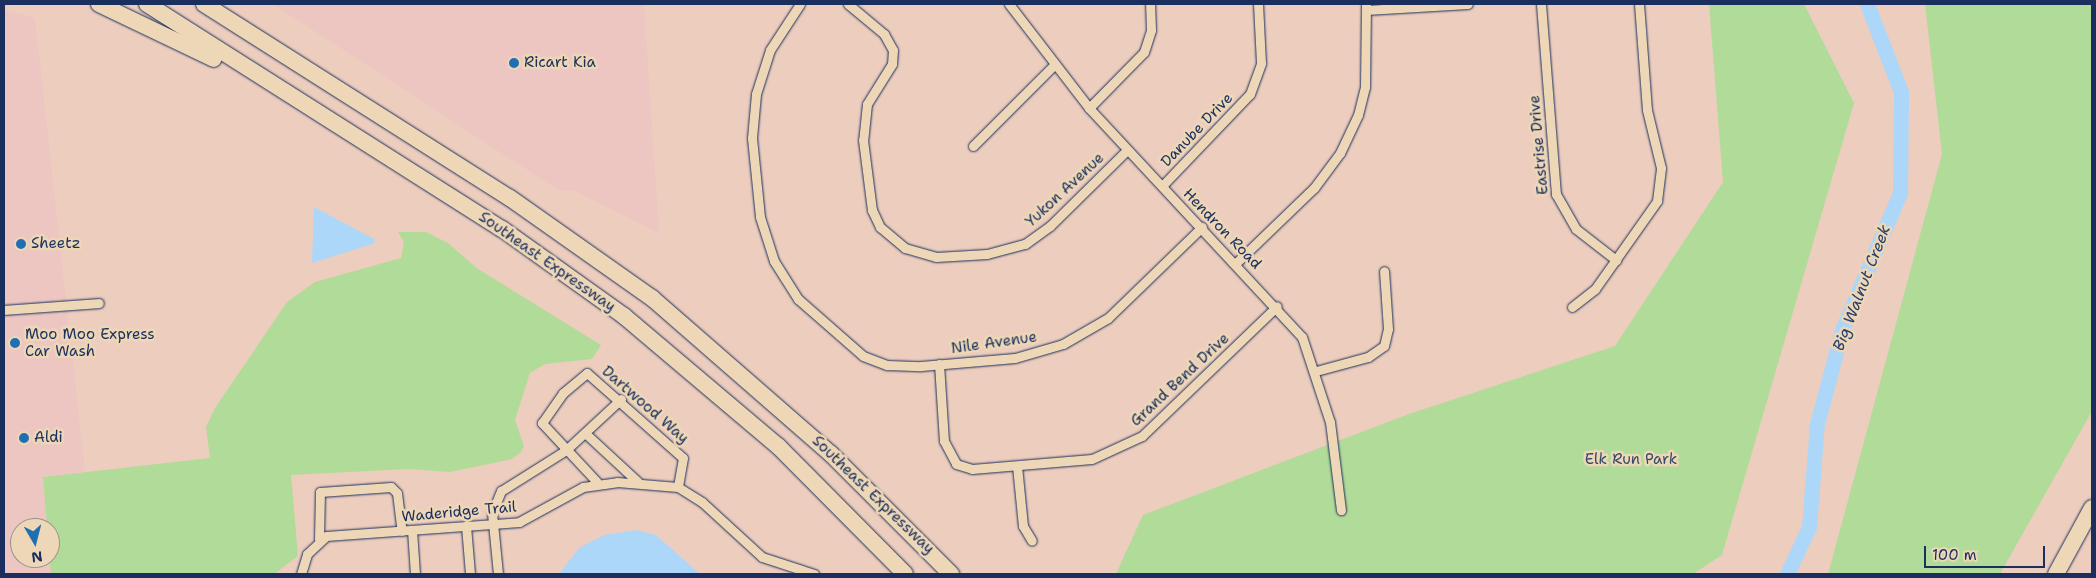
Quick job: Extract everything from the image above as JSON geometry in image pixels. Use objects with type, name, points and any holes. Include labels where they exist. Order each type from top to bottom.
[{"type":"highway","points":[[99,4],[175,36],[304,103]]},
{"type":"highway","name":"Southeast Expressway","points":[[147,4],[502,229],[624,316],[778,446],[905,574]]},
{"type":"highway","name":"Southeast Expressway","points":[[204,4],[510,198],[652,298],[832,454],[951,574]]},
{"type":"highway","points":[[224,4],[283,53]]},
{"type":"highway","points":[[2056,574],[2092,508]]},
{"type":"highway","points":[[2051,574],[2081,528]]},
{"type":"street","name":"Nile Avenue","points":[[800,4],[778,35],[763,68],[752,138],[756,194],[766,240],[790,287],[820,321],[875,362],[939,364],[1030,355],[1088,332],[1126,303],[1202,227]]},
{"type":"street","name":"Yukon Avenue","points":[[848,4],[884,34],[893,50],[892,64],[872,93],[862,123],[868,200],[880,227],[905,248],[924,255],[987,254],[1013,248],[1042,234],[1127,150]]},
{"type":"street","name":"Hendron Road","points":[[1009,4],[1053,66],[1089,108],[1127,150],[1278,306],[1302,336],[1316,371],[1336,453],[1340,510]]},
{"type":"street","points":[[1089,108],[1144,52],[1151,30],[1150,4]]},
{"type":"street","name":"Danube Drive","points":[[1162,186],[1236,113],[1252,90],[1261,57],[1258,4]]},
{"type":"street","points":[[1236,263],[1314,188],[1340,153],[1358,115],[1365,87],[1366,7],[1468,4]]},
{"type":"street","name":"Eastrise Drive","points":[[1541,4],[1556,194],[1576,229],[1616,260]]},
{"type":"street","points":[[1572,307],[1595,289],[1653,210],[1660,182],[1647,110],[1640,4]]},
{"type":"street","points":[[972,146],[1053,66]]},
{"type":"street","points":[[1316,371],[1368,357],[1384,346],[1388,328],[1384,271]]},
{"type":"street","points":[[4,310],[99,303]]},
{"type":"street","name":"Grand Bend Drive","points":[[939,364],[944,441],[952,461],[966,468],[1017,466],[1092,459],[1133,442],[1278,306]]},
{"type":"street","name":"Dartwood Way","points":[[597,482],[545,428],[542,418],[581,376],[594,376],[683,458],[678,487]]},
{"type":"street","points":[[498,574],[494,524],[495,502],[501,491],[566,450],[621,399]]},
{"type":"street","points":[[585,432],[638,482]]},
{"type":"street","points":[[1017,466],[1023,526],[1032,541]]},
{"type":"street","name":"Waderidge Trail","points":[[319,539],[524,521],[597,482],[638,482],[678,487],[702,502],[762,557],[814,574]]},
{"type":"street","points":[[301,574],[307,554],[319,539],[320,492],[391,487],[397,493],[402,531]]},
{"type":"street","points":[[466,526],[470,574]]},
{"type":"street","points":[[412,530],[415,574]]},
{"type":"shaded area","points":[[273,4],[644,4],[659,233],[575,191],[558,190]]},
{"type":"shaded area","points":[[4,9],[35,18],[85,472],[43,477],[47,518],[10,518],[10,568],[51,568],[51,574],[4,574]]},
{"type":"green space","name":"Elk Run Park","points":[[1709,4],[1804,4],[1854,103],[1722,555],[1693,574],[1116,574],[1143,515],[1409,414],[1615,346],[1723,182]]},
{"type":"green space","points":[[1925,4],[2092,4],[2092,411],[2000,574],[1828,574],[1942,154]]},
{"type":"green space","points":[[398,232],[426,232],[448,243],[478,269],[601,345],[592,359],[545,364],[530,373],[515,420],[524,446],[521,452],[512,459],[450,472],[409,469],[291,475],[298,556],[274,574],[51,574],[51,568],[60,568],[60,518],[46,518],[43,477],[210,458],[206,427],[215,408],[287,302],[315,282],[401,258],[404,242]]},
{"type":"water","points":[[314,207],[374,239],[375,243],[312,263]]},
{"type":"water","points":[[637,530],[656,535],[700,574],[559,574],[579,548],[604,535]]},
{"type":"waterway","name":"Big Walnut Creek","points":[[1787,574],[1809,527],[1817,424],[1842,330],[1900,193],[1901,92],[1867,4]]},
{"type":"place","name":"Ricart Kia","points":[[514,63]]},
{"type":"place","name":"Sheetz","points":[[21,244]]},
{"type":"place","name":"Moo Moo Express Car Wash","points":[[15,343]]},
{"type":"place","name":"Aldi","points":[[24,438]]}]
